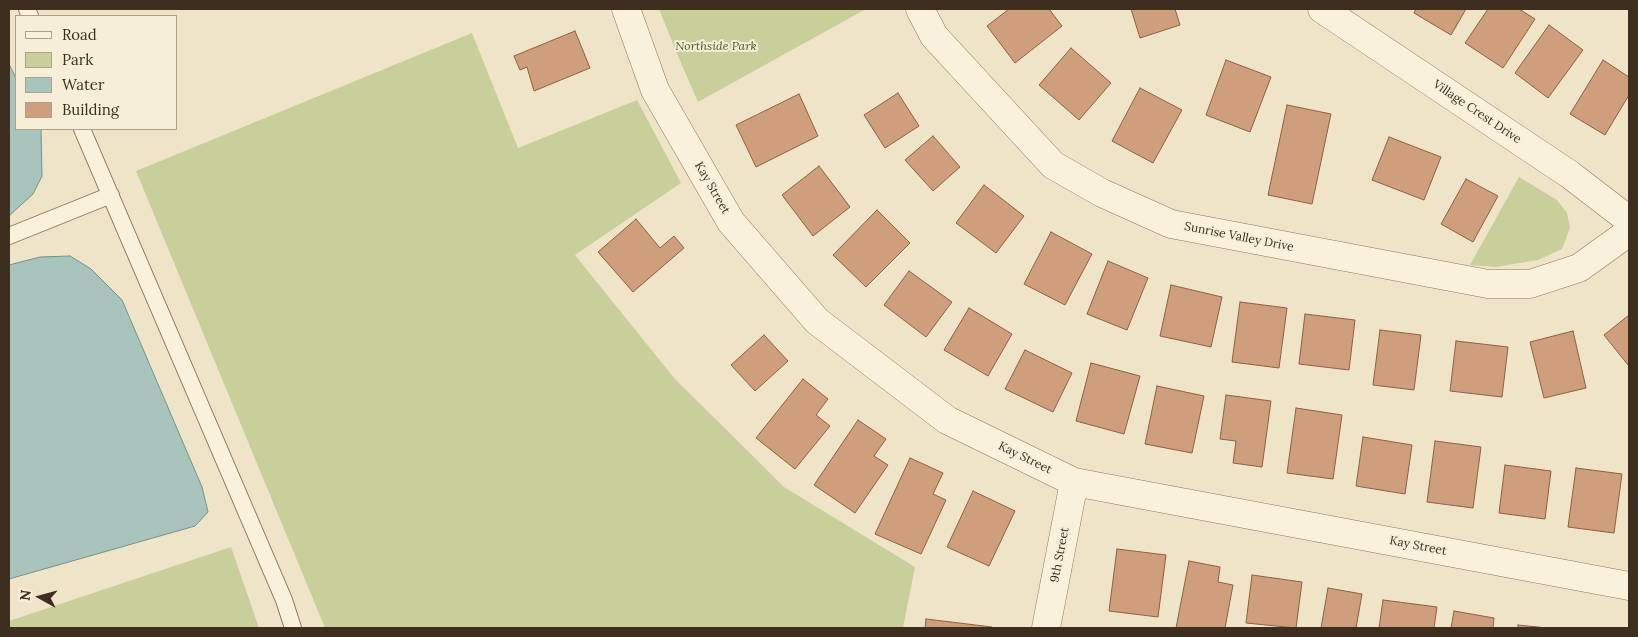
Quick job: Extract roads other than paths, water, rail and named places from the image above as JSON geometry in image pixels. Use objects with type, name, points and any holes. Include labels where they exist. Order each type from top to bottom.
[{"type":"street","name":"Kay Street","points":[[626,9],[655,90],[732,222],[817,321],[947,420],[1074,482],[1629,586]]},
{"type":"street","name":"Sunrise Valley Drive","points":[[920,9],[934,36],[1052,165],[1102,193],[1171,224],[1488,284],[1530,284],[1579,268],[1629,232]]},
{"type":"street","name":"Village Crest Drive","points":[[1322,9],[1569,174],[1629,220]]},
{"type":"street","name":"9th Street","points":[[1046,628],[1074,482]]},
{"type":"lane","points":[[82,130],[280,591],[293,628]]},
{"type":"lane","points":[[9,236],[110,195]]},
{"type":"water","points":[[9,64],[15,76],[15,130],[41,130],[42,176],[33,194],[9,216]]},
{"type":"water","points":[[70,256],[91,269],[122,300],[202,487],[208,512],[195,526],[9,579],[9,265],[40,257]]},
{"type":"park label","name":"Northside Park","points":[[716,47]]}]
